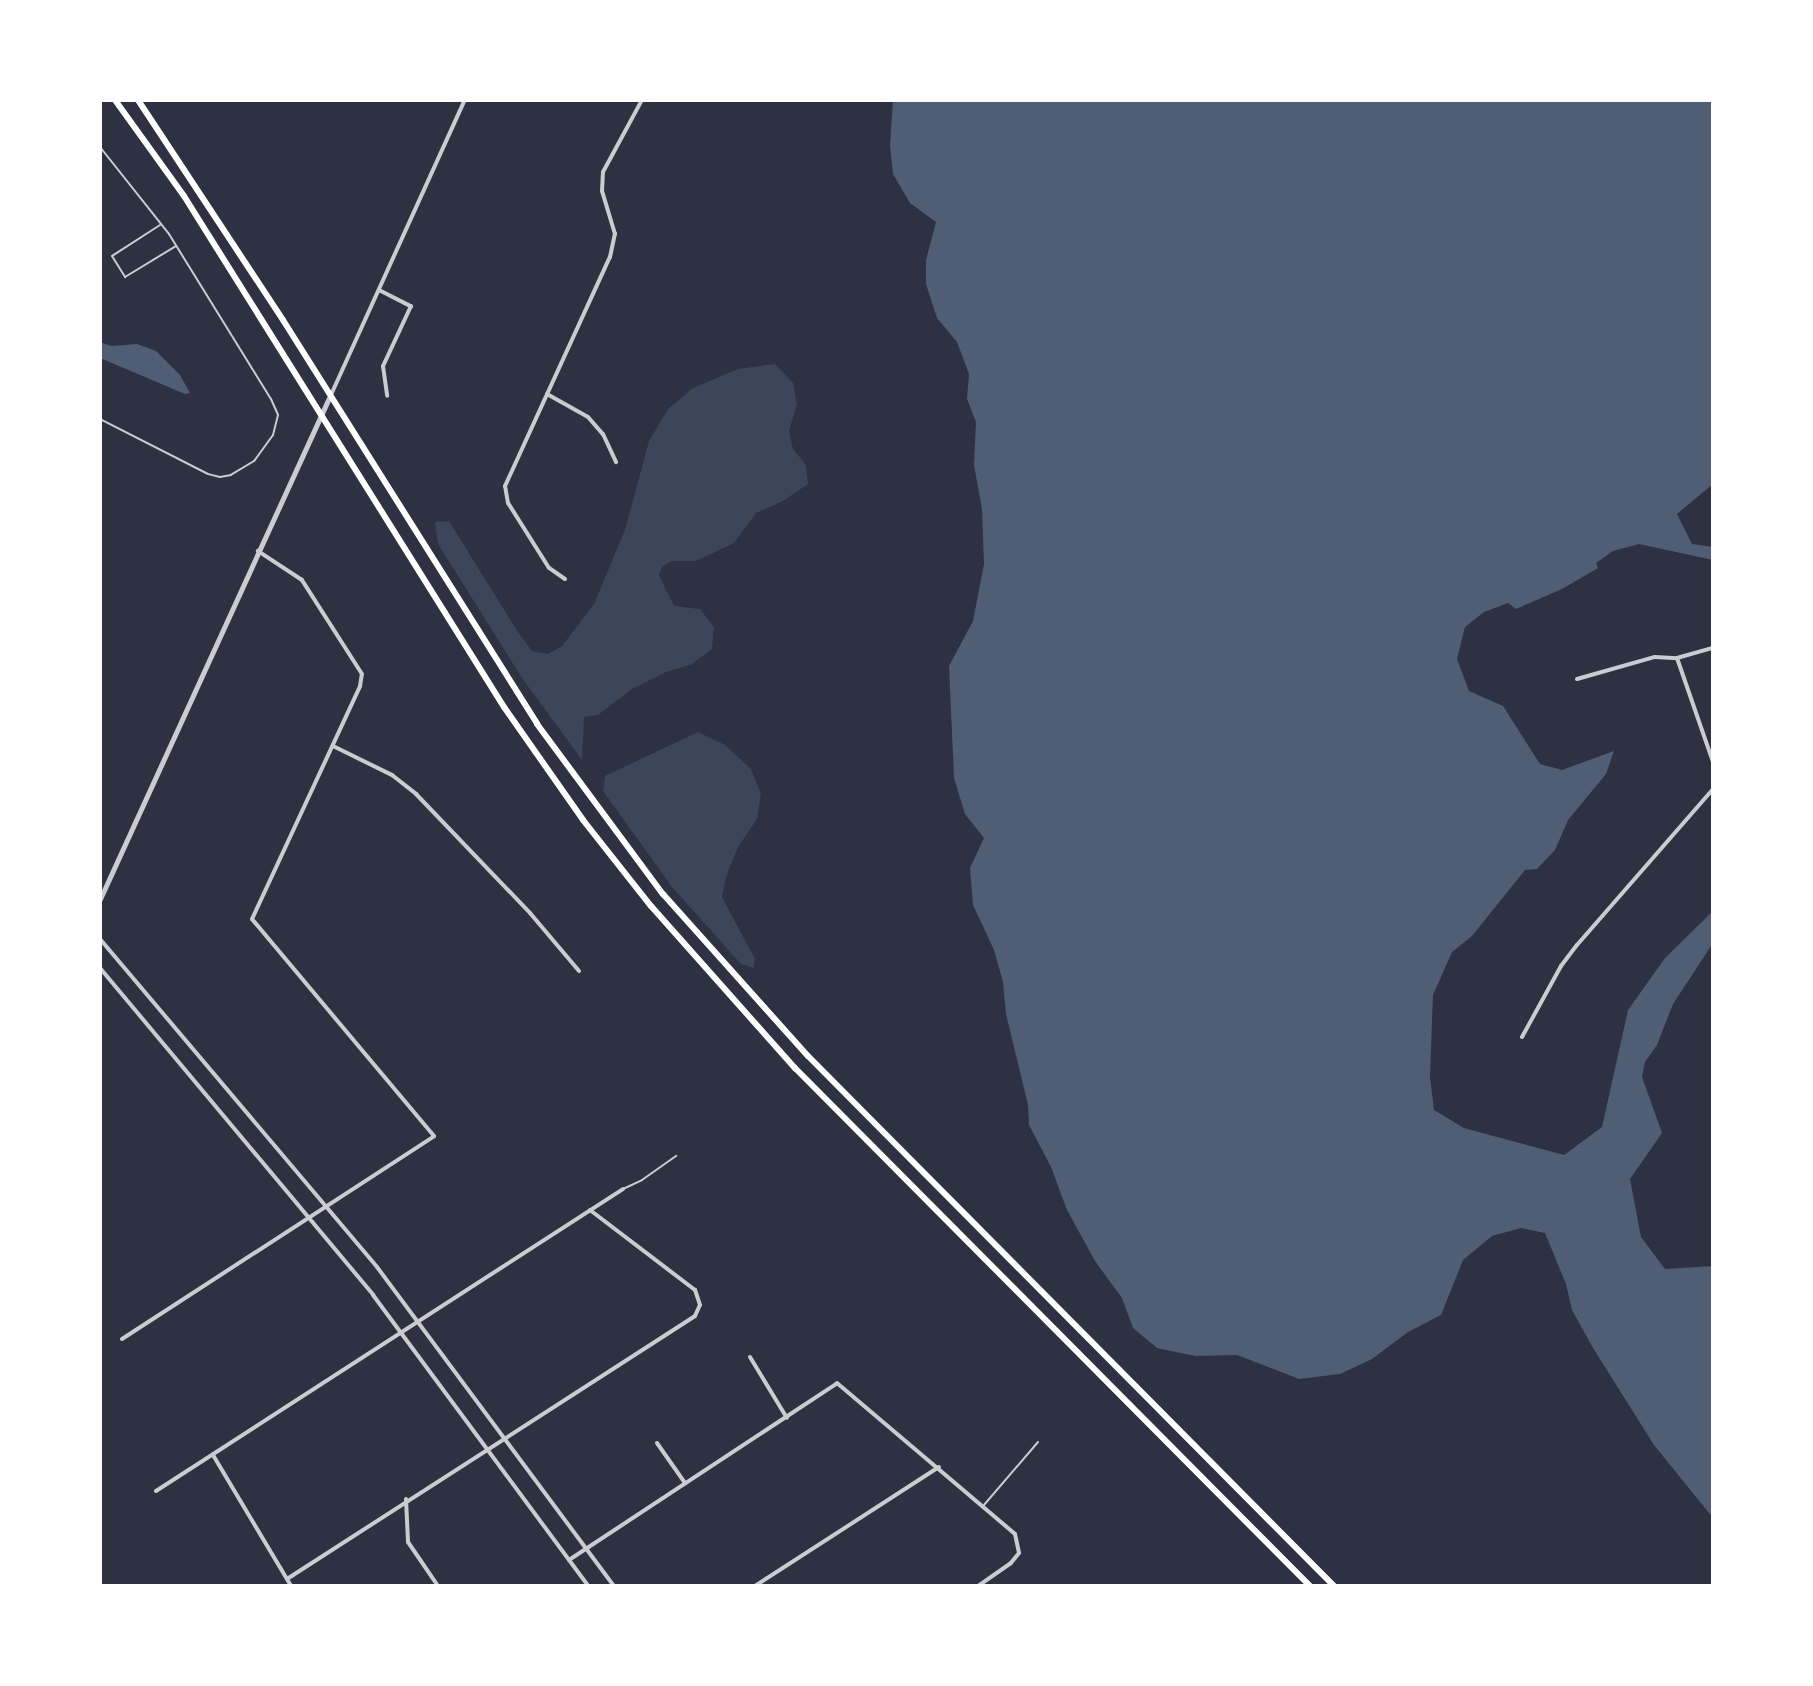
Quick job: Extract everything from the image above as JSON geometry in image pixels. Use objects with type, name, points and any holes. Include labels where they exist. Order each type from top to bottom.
[{"type":"main road","points":[[115,100],[184,196],[319,417],[550,775],[693,958],[816,1089],[1310,1586]]},
{"type":"main road","points":[[138,100],[189,174],[537,724],[596,808],[705,944],[808,1056],[1334,1586]]},
{"type":"street","points":[[100,899],[465,100]]},
{"type":"street","points":[[565,579],[549,568],[506,494],[508,477],[614,245],[614,223],[602,191],[603,172],[642,100]]},
{"type":"street","points":[[379,290],[411,306],[383,366],[387,396]]},
{"type":"street","points":[[547,394],[588,417],[603,434],[616,462]]},
{"type":"street","points":[[122,1339],[434,1136],[252,919],[333,746],[362,674],[338,630],[302,580],[258,551]]},
{"type":"street","points":[[1577,679],[1655,657],[1677,658],[1713,648]]},
{"type":"street","points":[[1677,658],[1713,762]]},
{"type":"street","points":[[333,746],[392,775],[416,794],[530,913],[579,971]]},
{"type":"street","points":[[1522,1037],[1561,966],[1713,789]]},
{"type":"street","points":[[100,939],[327,1206],[419,1322],[614,1586]]},
{"type":"street","points":[[100,968],[402,1334],[588,1586]]},
{"type":"street","points":[[156,1491],[623,1189]]},
{"type":"street","points":[[287,1579],[406,1499],[488,1451],[691,1320],[699,1311],[700,1299],[695,1290],[590,1210]]},
{"type":"street","points":[[750,1357],[787,1418]]},
{"type":"street","points":[[569,1560],[837,1383],[1015,1534],[1019,1553],[1011,1563],[978,1586]]},
{"type":"street","points":[[657,1443],[685,1483]]},
{"type":"street","points":[[213,1455],[291,1586]]},
{"type":"street","points":[[755,1586],[939,1467]]},
{"type":"street","points":[[406,1499],[408,1542],[438,1586]]},
{"type":"lane","points":[[100,147],[177,245],[278,415],[273,435],[254,461],[231,475],[220,477],[208,474],[100,419]]},
{"type":"lane","points":[[162,224],[112,256],[125,277],[177,245]]},
{"type":"lane","points":[[623,1189],[642,1180],[676,1156]]},
{"type":"lane","points":[[984,1506],[1038,1442]]},
{"type":"shaded area","points":[[893,100],[1713,100],[1713,484],[1677,514],[1692,544],[1713,547],[1713,560],[1639,544],[1613,551],[1596,563],[1598,568],[1562,589],[1516,609],[1508,603],[1484,612],[1465,627],[1457,659],[1469,691],[1503,706],[1540,764],[1562,770],[1614,751],[1606,774],[1568,820],[1555,850],[1537,869],[1525,870],[1472,936],[1452,952],[1433,995],[1430,1077],[1434,1110],[1464,1128],[1564,1155],[1602,1127],[1628,1010],[1665,958],[1713,911],[1713,943],[1673,1004],[1657,1045],[1645,1062],[1642,1077],[1662,1133],[1630,1179],[1641,1237],[1665,1269],[1713,1266],[1713,1518],[1654,1445],[1593,1348],[1572,1310],[1566,1284],[1545,1233],[1521,1228],[1492,1236],[1463,1260],[1441,1315],[1408,1332],[1372,1359],[1340,1374],[1299,1379],[1237,1355],[1195,1356],[1157,1348],[1133,1328],[1122,1298],[1095,1261],[1067,1210],[1051,1167],[1029,1125],[1028,1105],[1006,1014],[1003,982],[994,950],[973,905],[970,868],[984,838],[965,814],[954,778],[949,666],[973,621],[984,564],[982,509],[974,465],[976,422],[967,399],[969,374],[957,342],[937,318],[926,284],[926,260],[936,222],[910,203],[893,174],[890,146]]},
{"type":"shaded area","points":[[100,342],[111,346],[137,344],[156,351],[180,375],[190,393],[185,394],[100,358]]},
{"type":"shaded area","points":[[775,364],[793,383],[797,404],[789,431],[793,449],[806,465],[808,484],[783,501],[756,513],[734,543],[696,561],[671,561],[662,567],[659,575],[674,606],[700,609],[714,627],[712,649],[692,664],[666,672],[632,689],[598,715],[584,717],[582,760],[522,678],[438,544],[435,522],[449,521],[532,651],[548,654],[562,646],[594,604],[625,530],[649,441],[668,409],[693,388],[738,369]]},
{"type":"shaded area","points":[[698,732],[725,745],[751,769],[761,794],[757,819],[738,847],[722,897],[755,959],[753,968],[741,964],[672,887],[603,791],[605,776]]}]
